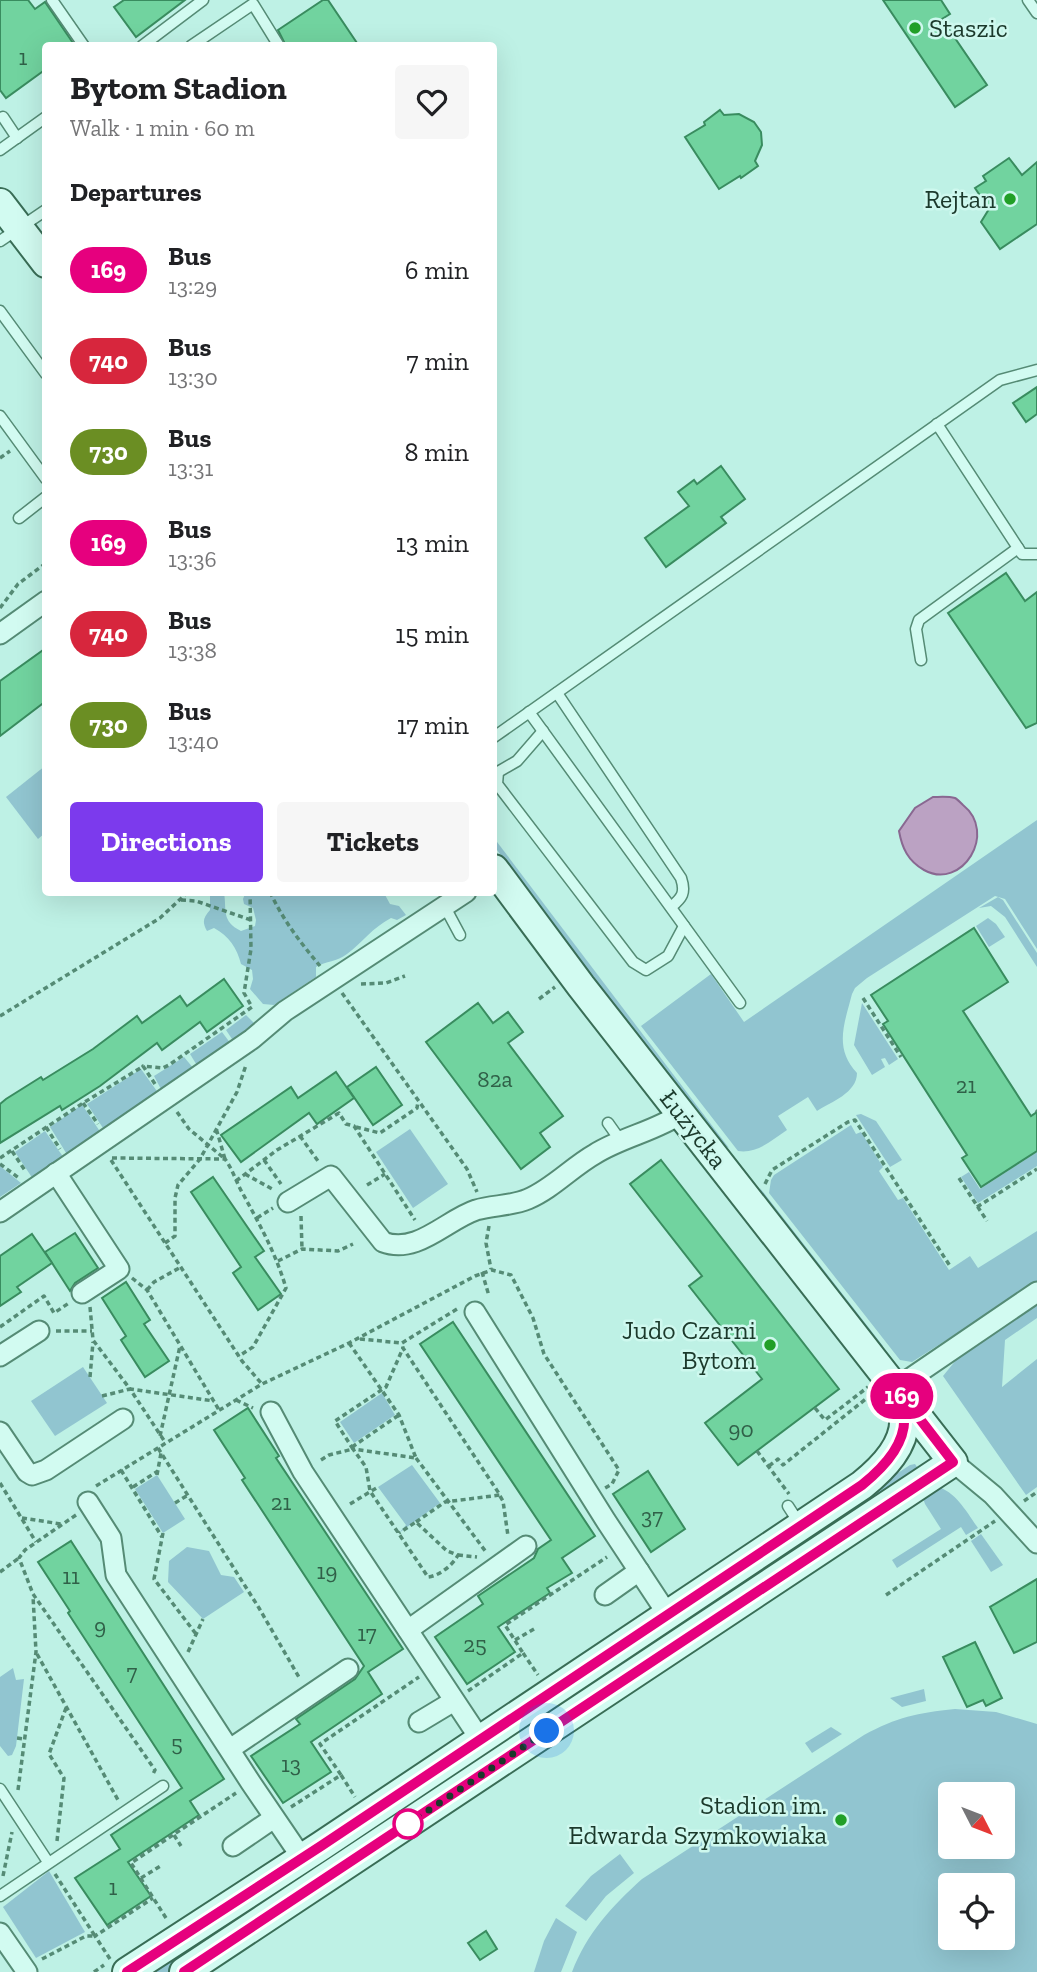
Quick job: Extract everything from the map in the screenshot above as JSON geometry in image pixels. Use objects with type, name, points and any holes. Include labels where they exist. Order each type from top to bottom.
[{"type":"street","points":[[0,203],[9,235],[42,260]]},
{"type":"street","points":[[0,634],[42,608]]},
{"type":"street","name":"Łużycka","points":[[497,876],[682,1113],[739,1176],[882,1387],[953,1462]]},
{"type":"street","points":[[0,1212],[63,1168],[106,1147],[252,1040],[285,1012],[336,985],[460,896]]},
{"type":"street","points":[[284,1200],[331,1176],[383,1242],[404,1245],[439,1230],[461,1216],[530,1199],[595,1153],[620,1140],[673,1120],[682,1113]]},
{"type":"street","points":[[63,1168],[119,1269],[82,1293]]},
{"type":"street","points":[[119,1966],[271,1878],[668,1615],[795,1516],[862,1485],[889,1460],[901,1437],[904,1416],[882,1387],[1037,1292]]},
{"type":"street","points":[[468,1309],[668,1615]]},
{"type":"street","points":[[0,1356],[39,1331]]},
{"type":"street","points":[[271,1412],[303,1472],[432,1668],[459,1697],[480,1739]]},
{"type":"street","points":[[0,1432],[27,1472],[33,1475],[46,1470],[123,1419]]},
{"type":"street","points":[[184,1972],[953,1462],[993,1495],[1037,1543]]},
{"type":"street","points":[[88,1502],[111,1538],[116,1575],[251,1783],[279,1815],[302,1858]]},
{"type":"street","points":[[408,1630],[526,1546]]},
{"type":"street","points":[[605,1595],[639,1571]]},
{"type":"street","points":[[621,1646],[636,1671]]},
{"type":"street","points":[[230,1749],[348,1669]]},
{"type":"street","points":[[419,1722],[459,1697]]},
{"type":"street","points":[[233,1846],[279,1815]]},
{"type":"street","points":[[271,1878],[289,1902]]},
{"type":"street","points":[[0,1933],[26,1970]]},
{"type":"lane","points":[[52,0],[81,42]]},
{"type":"lane","points":[[147,42],[203,0]]},
{"type":"lane","points":[[1028,0],[1037,13]]},
{"type":"lane","points":[[197,42],[253,4],[277,42]]},
{"type":"lane","points":[[3,117],[17,138]]},
{"type":"lane","points":[[0,150],[42,120]]},
{"type":"lane","points":[[9,235],[42,213]]},
{"type":"lane","points":[[0,311],[42,369]]},
{"type":"lane","points":[[497,735],[1000,380],[1037,370]]},
{"type":"lane","points":[[0,416],[42,474]]},
{"type":"lane","points":[[937,424],[1022,554],[1037,554]]},
{"type":"lane","points":[[19,518],[42,500]]},
{"type":"lane","points":[[921,660],[916,629],[919,620],[1018,548]]},
{"type":"lane","points":[[557,692],[681,878],[685,889],[681,898],[671,907]]},
{"type":"lane","points":[[529,712],[740,1003]]},
{"type":"lane","points":[[543,731],[517,761],[499,772],[497,784],[633,962],[646,970],[668,956],[684,926]]},
{"type":"lane","points":[[445,906],[460,934]]},
{"type":"lane","points":[[608,1124],[620,1140]]},
{"type":"lane","points":[[0,1896],[163,1786]]},
{"type":"lane","points":[[0,1789],[51,1860]]},
{"type":"path","points":[[0,608],[18,584],[42,566]]},
{"type":"path","points":[[0,1016],[160,918],[184,896]]},
{"type":"path","points":[[244,993],[251,949],[250,896]]},
{"type":"path","points":[[272,896],[280,915],[297,939],[336,985],[467,1169],[484,1209],[489,1230],[486,1242],[492,1270]]},
{"type":"path","points":[[181,900],[196,901],[251,919]]},
{"type":"path","points":[[336,985],[386,984],[405,976]]},
{"type":"path","points":[[540,999],[559,985]]},
{"type":"path","points":[[863,998],[901,1057]]},
{"type":"path","points":[[165,1243],[175,1236],[175,1198],[178,1185],[200,1159],[243,1078],[252,1040]]},
{"type":"path","points":[[0,1158],[143,1066]]},
{"type":"path","points":[[236,1181],[300,1136],[339,1113],[346,1124],[380,1133],[417,1108],[418,1101]]},
{"type":"path","points":[[83,1103],[106,1147],[165,1243],[239,1356],[262,1384]]},
{"type":"path","points":[[764,1189],[766,1177],[772,1170],[855,1120],[950,1266]]},
{"type":"path","points":[[354,1126],[419,1227]]},
{"type":"path","points":[[46,1127],[63,1168]]},
{"type":"path","points":[[300,1136],[318,1161]]},
{"type":"path","points":[[106,1147],[200,1159],[226,1159],[278,1261],[286,1288],[253,1347],[239,1356]]},
{"type":"path","points":[[12,1151],[36,1186]]},
{"type":"path","points":[[264,1160],[284,1200],[302,1248]]},
{"type":"path","points":[[977,1207],[1037,1169]]},
{"type":"path","points":[[245,1174],[284,1200]]},
{"type":"path","points":[[368,1185],[385,1174]]},
{"type":"path","points":[[959,1178],[986,1221]]},
{"type":"path","points":[[257,1218],[284,1200]]},
{"type":"path","points":[[278,1261],[302,1248],[338,1251],[353,1244]]},
{"type":"path","points":[[147,1290],[154,1282],[181,1267]]},
{"type":"path","points":[[119,1269],[147,1290],[219,1410]]},
{"type":"path","points":[[0,1572],[36,1542],[85,1509],[98,1484],[160,1450],[165,1443],[262,1384],[349,1343],[482,1272],[492,1270],[511,1275],[533,1318],[544,1354],[619,1470],[612,1484],[602,1490]]},
{"type":"path","points":[[482,1272],[489,1296]]},
{"type":"path","points":[[0,1327],[44,1296],[54,1313],[82,1293],[89,1305],[93,1340],[90,1377]]},
{"type":"path","points":[[416,1522],[447,1551],[459,1555],[450,1566],[432,1578],[428,1577],[370,1491],[366,1467],[335,1421],[382,1390],[403,1345],[468,1309]]},
{"type":"path","points":[[39,1331],[92,1331]]},
{"type":"path","points":[[358,1338],[403,1345],[500,1495],[508,1536]]},
{"type":"path","points":[[93,1340],[130,1389],[165,1443]]},
{"type":"path","points":[[349,1343],[399,1415],[416,1458],[482,1548]]},
{"type":"path","points":[[160,1436],[181,1344]]},
{"type":"path","points":[[815,1408],[825,1420],[882,1387]]},
{"type":"path","points":[[769,1466],[778,1459],[783,1465],[882,1387]]},
{"type":"path","points":[[102,1396],[130,1389],[214,1401]]},
{"type":"path","points":[[321,1460],[353,1448],[399,1415]]},
{"type":"path","points":[[353,1448],[416,1458]]},
{"type":"path","points":[[132,1487],[157,1473],[160,1450]]},
{"type":"path","points":[[160,1450],[300,1679],[293,1707]]},
{"type":"path","points":[[757,1451],[779,1480]]},
{"type":"path","points":[[121,1470],[162,1535],[153,1580],[196,1634]]},
{"type":"path","points":[[0,1483],[36,1542]]},
{"type":"path","points":[[350,1504],[378,1487]]},
{"type":"path","points":[[175,1503],[188,1495]]},
{"type":"path","points":[[399,1533],[449,1501],[500,1495]]},
{"type":"path","points":[[22,1518],[62,1525]]},
{"type":"path","points":[[886,1595],[980,1531]]},
{"type":"path","points":[[540,1678],[506,1625],[548,1600],[623,1546]]},
{"type":"path","points":[[19,1558],[33,1594],[155,1770]]},
{"type":"path","points":[[2,1878],[15,1813],[36,1652],[33,1594]]},
{"type":"path","points":[[193,1641],[202,1619]]},
{"type":"path","points":[[515,1640],[534,1629]]},
{"type":"path","points":[[36,1652],[119,1800],[120,1814]]},
{"type":"path","points":[[459,1697],[523,1653]]},
{"type":"path","points":[[356,1799],[320,1744],[432,1668]]},
{"type":"path","points":[[66,1708],[49,1754],[64,1778],[51,1860],[95,1936],[119,1966]]},
{"type":"path","points":[[17,1738],[24,1739]]},
{"type":"path","points":[[279,1815],[341,1775]]},
{"type":"path","points":[[169,1923],[131,1863],[251,1783]]},
{"type":"path","points":[[174,1835],[181,1846]]},
{"type":"path","points":[[141,1878],[162,1865]]},
{"type":"path","points":[[26,1970],[86,1936],[95,1936],[153,1898]]},
{"type":"shaded area","points":[[42,768],[42,836],[38,839],[6,797]]},
{"type":"shaded area","points":[[933,797],[957,799],[973,817],[977,830],[971,856],[951,873],[938,874],[918,866],[907,854],[900,837],[899,831],[915,808]]},
{"type":"shaded area","points":[[1037,820],[1037,949],[1005,899],[995,896],[867,978],[852,994],[844,1026],[845,1054],[857,1073],[853,1086],[817,1111],[808,1097],[778,1116],[787,1130],[764,1145],[752,1150],[738,1151],[641,1026],[711,974],[744,1022]]},
{"type":"shaded area","points":[[497,842],[729,1148],[721,1143],[653,1058],[497,850]]},
{"type":"shaded area","points":[[210,896],[224,896],[228,919],[241,931],[255,926],[256,920],[253,908],[244,904],[244,896],[386,896],[390,904],[399,906],[406,915],[397,920],[391,918],[343,957],[316,967],[316,977],[274,1005],[263,1004],[250,989],[252,970],[241,964],[232,943],[214,928],[207,931],[204,920],[210,910]]},
{"type":"shaded area","points":[[998,897],[1003,900],[1037,953],[1037,967],[1005,917],[991,906],[979,908]]},
{"type":"shaded area","points":[[988,918],[1005,937],[989,947],[976,926]]},
{"type":"shaded area","points":[[862,1003],[898,1059],[889,1065],[885,1058],[881,1059],[885,1067],[872,1075],[854,1045]]},
{"type":"shaded area","points":[[246,1015],[254,1023],[251,1030],[234,1042],[226,1030]]},
{"type":"shaded area","points":[[222,1032],[231,1044],[198,1067],[190,1054]]},
{"type":"shaded area","points":[[184,1057],[194,1069],[162,1091],[154,1076]]},
{"type":"shaded area","points":[[141,1069],[159,1094],[105,1131],[87,1104]]},
{"type":"shaded area","points":[[83,1106],[101,1133],[68,1156],[50,1127]]},
{"type":"shaded area","points":[[861,1114],[876,1121],[902,1160],[890,1167],[856,1115]]},
{"type":"shaded area","points":[[851,1125],[856,1134],[861,1132],[883,1167],[879,1171],[898,1200],[903,1198],[949,1270],[970,1256],[978,1268],[1037,1231],[1037,1282],[912,1362],[900,1360],[769,1193],[774,1175]]},
{"type":"shaded area","points":[[410,1129],[448,1184],[413,1208],[376,1152]]},
{"type":"shaded area","points":[[45,1131],[64,1158],[33,1179],[15,1152]]},
{"type":"shaded area","points":[[1037,1152],[1037,1166],[978,1203],[961,1177],[969,1172],[980,1189]]},
{"type":"shaded area","points":[[0,1166],[21,1183],[0,1197]]},
{"type":"shaded area","points":[[760,1188],[883,1346],[880,1348],[762,1195]]},
{"type":"shaded area","points":[[1037,1304],[1037,1318],[1005,1340],[1002,1387],[1037,1359],[1037,1487],[1026,1495],[943,1376],[961,1354]]},
{"type":"shaded area","points":[[83,1367],[107,1403],[55,1436],[31,1401]]},
{"type":"shaded area","points":[[382,1393],[395,1415],[354,1443],[340,1422]]},
{"type":"shaded area","points":[[915,1464],[919,1470],[800,1552],[793,1543],[910,1465]]},
{"type":"shaded area","points":[[412,1465],[440,1503],[399,1533],[406,1525],[378,1487]]},
{"type":"shaded area","points":[[157,1475],[185,1519],[163,1533],[135,1489]]},
{"type":"shaded area","points":[[936,1486],[955,1497],[978,1528],[966,1535],[961,1527],[897,1568],[892,1560],[941,1529],[922,1495]]},
{"type":"shaded area","points":[[981,1534],[1003,1565],[991,1572],[971,1541]]},
{"type":"shaded area","points":[[787,1546],[794,1557],[661,1645],[655,1643],[653,1637]]},
{"type":"shaded area","points":[[187,1547],[209,1551],[221,1575],[234,1577],[244,1592],[203,1619],[168,1582],[169,1561]]},
{"type":"shaded area","points":[[13,1668],[16,1680],[24,1679],[16,1746],[12,1755],[8,1756],[0,1746],[0,1677]]},
{"type":"shaded area","points":[[924,1689],[926,1701],[902,1707],[890,1698]]},
{"type":"shaded area","name":"Stadion im. Edwarda Szymkowiaka","points":[[955,1709],[996,1712],[1037,1724],[1037,1972],[572,1972],[601,1921],[642,1879],[864,1735],[918,1714]]},
{"type":"shaded area","points":[[831,1727],[842,1734],[812,1753],[805,1743]]},
{"type":"shaded area","points":[[620,1854],[634,1873],[606,1896],[586,1921],[565,1906],[591,1876]]},
{"type":"shaded area","points":[[49,1871],[85,1932],[36,1958],[3,1907]]},
{"type":"shaded area","points":[[269,1891],[274,1898],[270,1904],[168,1972],[144,1972]]},
{"type":"shaded area","points":[[556,1918],[577,1932],[561,1972],[534,1972],[544,1941]]},
{"type":"building","points":[[0,0],[28,0],[35,9],[45,2],[72,42],[42,42],[42,72],[6,98],[0,90]]},
{"type":"building","points":[[124,0],[185,0],[136,37],[114,7]]},
{"type":"building","points":[[323,0],[328,0],[356,42],[284,42],[278,30]]},
{"type":"building","points":[[883,0],[941,0],[950,14],[942,19],[987,85],[955,107]]},
{"type":"building","points":[[720,110],[724,115],[739,114],[754,122],[761,132],[762,145],[755,161],[758,166],[719,189],[685,137],[705,125],[704,122]]},
{"type":"building","name":"Rejtan","points":[[1009,158],[1022,175],[1037,162],[1037,224],[1000,249],[981,222],[989,209],[975,188],[986,181],[983,176]]},
{"type":"building","points":[[1037,387],[1037,414],[1026,422],[1013,403]]},
{"type":"building","points":[[721,466],[745,499],[721,517],[726,523],[666,567],[645,538],[689,506],[678,492],[694,480],[697,484]]},
{"type":"building","points":[[1006,573],[1025,601],[1037,592],[1037,723],[1026,728],[948,613]]},
{"type":"building","points":[[42,651],[42,704],[0,736],[0,681]]},
{"type":"building","points":[[974,928],[1008,982],[963,1011],[1031,1116],[1037,1112],[1037,1151],[981,1187],[962,1158],[967,1155],[883,1024],[888,1021],[871,995]]},
{"type":"building","points":[[224,979],[243,1006],[207,1032],[200,1022],[162,1050],[157,1043],[100,1086],[62,1110],[60,1106],[0,1143],[0,1104],[6,1099],[93,1049],[137,1016],[142,1023],[180,996],[187,1006]]},
{"type":"building","points":[[478,1003],[493,1023],[508,1012],[523,1032],[508,1043],[563,1116],[540,1133],[550,1147],[521,1169],[426,1042]]},
{"type":"building","points":[[376,1067],[402,1105],[373,1125],[347,1087]]},
{"type":"building","points":[[336,1072],[354,1098],[317,1124],[309,1113],[241,1162],[221,1135],[291,1087],[298,1098]]},
{"type":"building","points":[[661,1160],[839,1389],[738,1465],[705,1423],[762,1379],[689,1286],[702,1276],[630,1184]]},
{"type":"building","points":[[213,1177],[264,1251],[255,1257],[281,1294],[258,1310],[233,1273],[241,1267],[191,1192]]},
{"type":"building","points":[[75,1233],[98,1268],[75,1283],[70,1291],[45,1252]]},
{"type":"building","points":[[32,1234],[52,1263],[17,1287],[21,1292],[0,1306],[0,1256]]},
{"type":"building","points":[[126,1282],[150,1320],[144,1324],[169,1361],[145,1377],[121,1340],[126,1336],[102,1298]]},
{"type":"building","points":[[453,1322],[595,1536],[562,1558],[572,1573],[547,1588],[550,1593],[498,1627],[515,1652],[467,1684],[435,1637],[483,1604],[478,1596],[534,1558],[538,1549],[551,1540],[420,1344]]},
{"type":"building","points":[[248,1408],[279,1456],[276,1458],[403,1649],[368,1672],[382,1694],[311,1742],[331,1772],[283,1803],[251,1756],[300,1724],[296,1719],[355,1679],[364,1666],[242,1480],[245,1478],[214,1430]]},
{"type":"building","points":[[648,1471],[685,1529],[651,1552],[613,1494]]},
{"type":"building","points":[[71,1541],[224,1779],[190,1801],[199,1815],[128,1862],[151,1896],[107,1925],[75,1878],[120,1849],[111,1835],[182,1788],[68,1613],[70,1611],[38,1562]]},
{"type":"building","points":[[1037,1579],[1037,1642],[1014,1653],[990,1607]]},
{"type":"building","points":[[975,1642],[1002,1698],[986,1706],[983,1700],[967,1707],[943,1657]]},
{"type":"building","points":[[486,1931],[497,1949],[480,1960],[468,1943]]},
{"type":"bus line","name":"169","points":[[127,1972],[321,1846],[862,1485],[889,1460],[901,1437],[904,1416],[896,1388],[953,1462],[184,1972]]},
{"type":"place","name":"Staszic","points":[[915,28]]},
{"type":"place","name":"Rejtan","points":[[1010,199]]},
{"type":"place","name":"Judo Czarni Bytom","points":[[770,1345]]},
{"type":"place","name":"Stadion im. Edwarda Szymkowiaka","points":[[841,1820]]},
{"type":"route","points":[[408,1824],[547,1731]]}]
